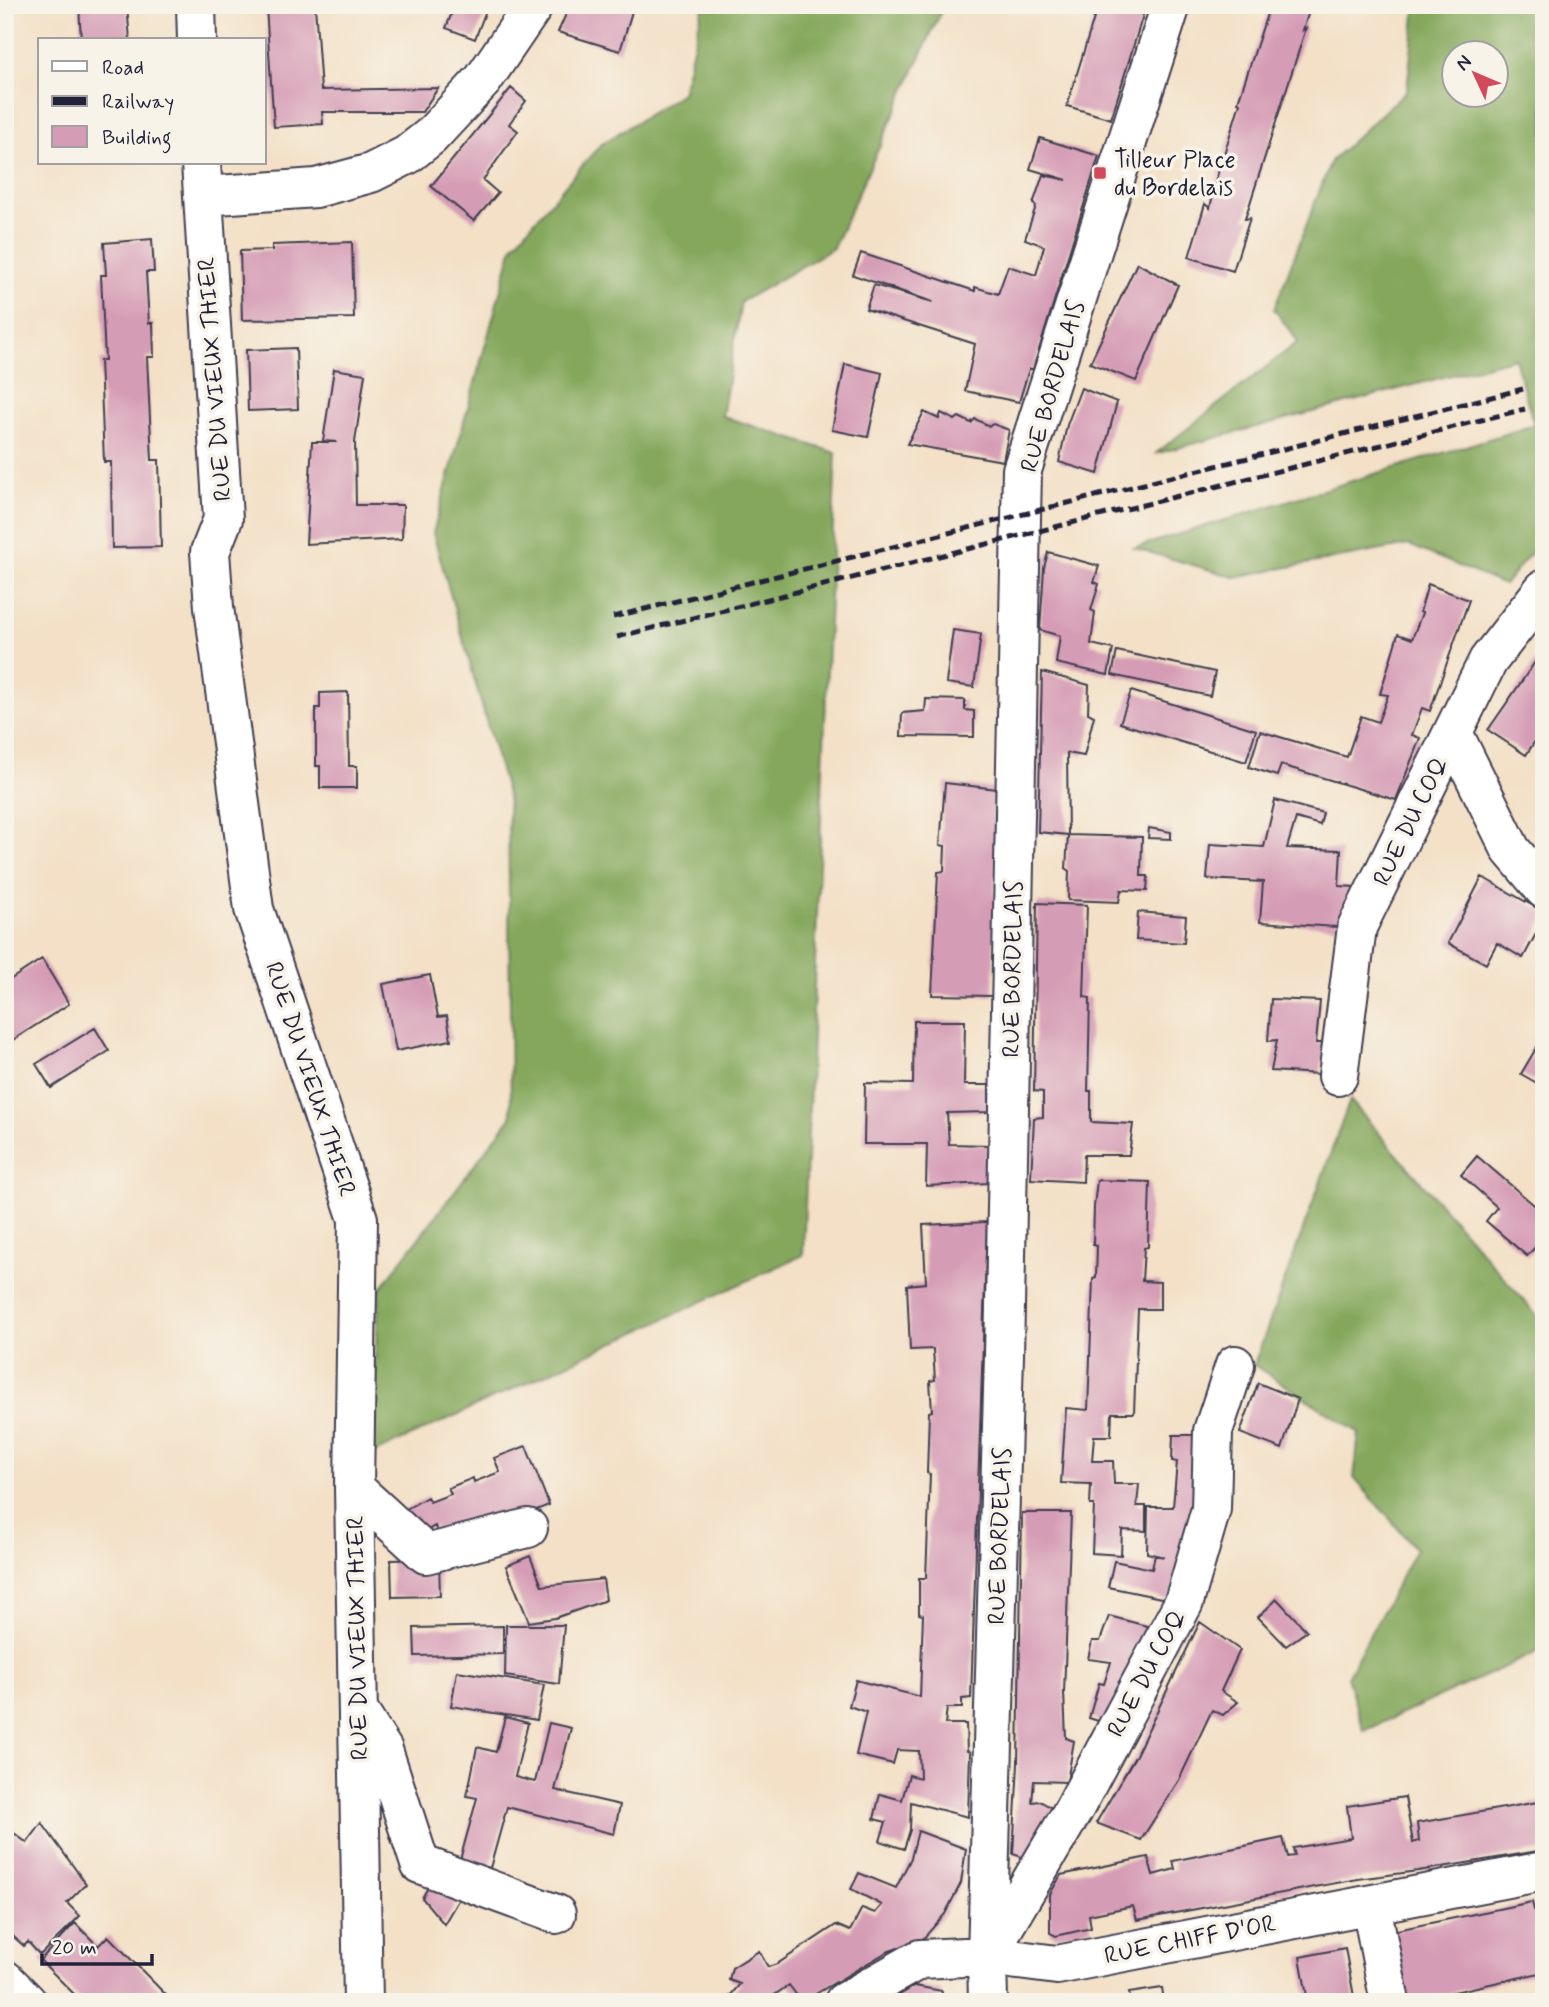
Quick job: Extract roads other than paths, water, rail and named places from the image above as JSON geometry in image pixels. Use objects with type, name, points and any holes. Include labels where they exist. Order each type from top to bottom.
[{"type":"street","points":[[195,5],[197,38]]},
{"type":"street","points":[[202,179],[316,188],[371,173],[407,155],[431,136],[483,80],[534,5]]},
{"type":"street","name":"RUE BORDELAIS","points":[[988,2002],[1022,470],[1171,5]]},
{"type":"street","name":"RUE DU VIEUX THIER","points":[[202,179],[223,519],[210,552],[214,607],[254,909],[358,1219],[354,1488],[363,2002]]},
{"type":"street","name":"RUE DU COQ","points":[[1338,1076],[1357,927],[1488,661],[1544,589]]},
{"type":"street","points":[[1453,733],[1511,850],[1544,889]]},
{"type":"street","name":"RUE DU COQ","points":[[987,1956],[1074,1810],[1184,1602],[1211,1509],[1213,1431],[1235,1365]]},
{"type":"street","points":[[354,1488],[426,1554],[528,1528]]},
{"type":"street","points":[[358,1711],[383,1750],[420,1864],[556,1914]]},
{"type":"street","name":"RUE CHIFF D'OR","points":[[844,2002],[920,1959],[987,1956],[1057,1965],[1544,1871]]},
{"type":"street","points":[[1371,1905],[1390,2002]]},
{"type":"street","points":[[5,1980],[27,2002]]},
{"type":"railway","points":[[613,617],[1523,389]]},
{"type":"railway","points":[[617,637],[1525,409]]},
{"type":"place","name":"Tilleur Place du Bordelais","points":[[1100,173]]}]
